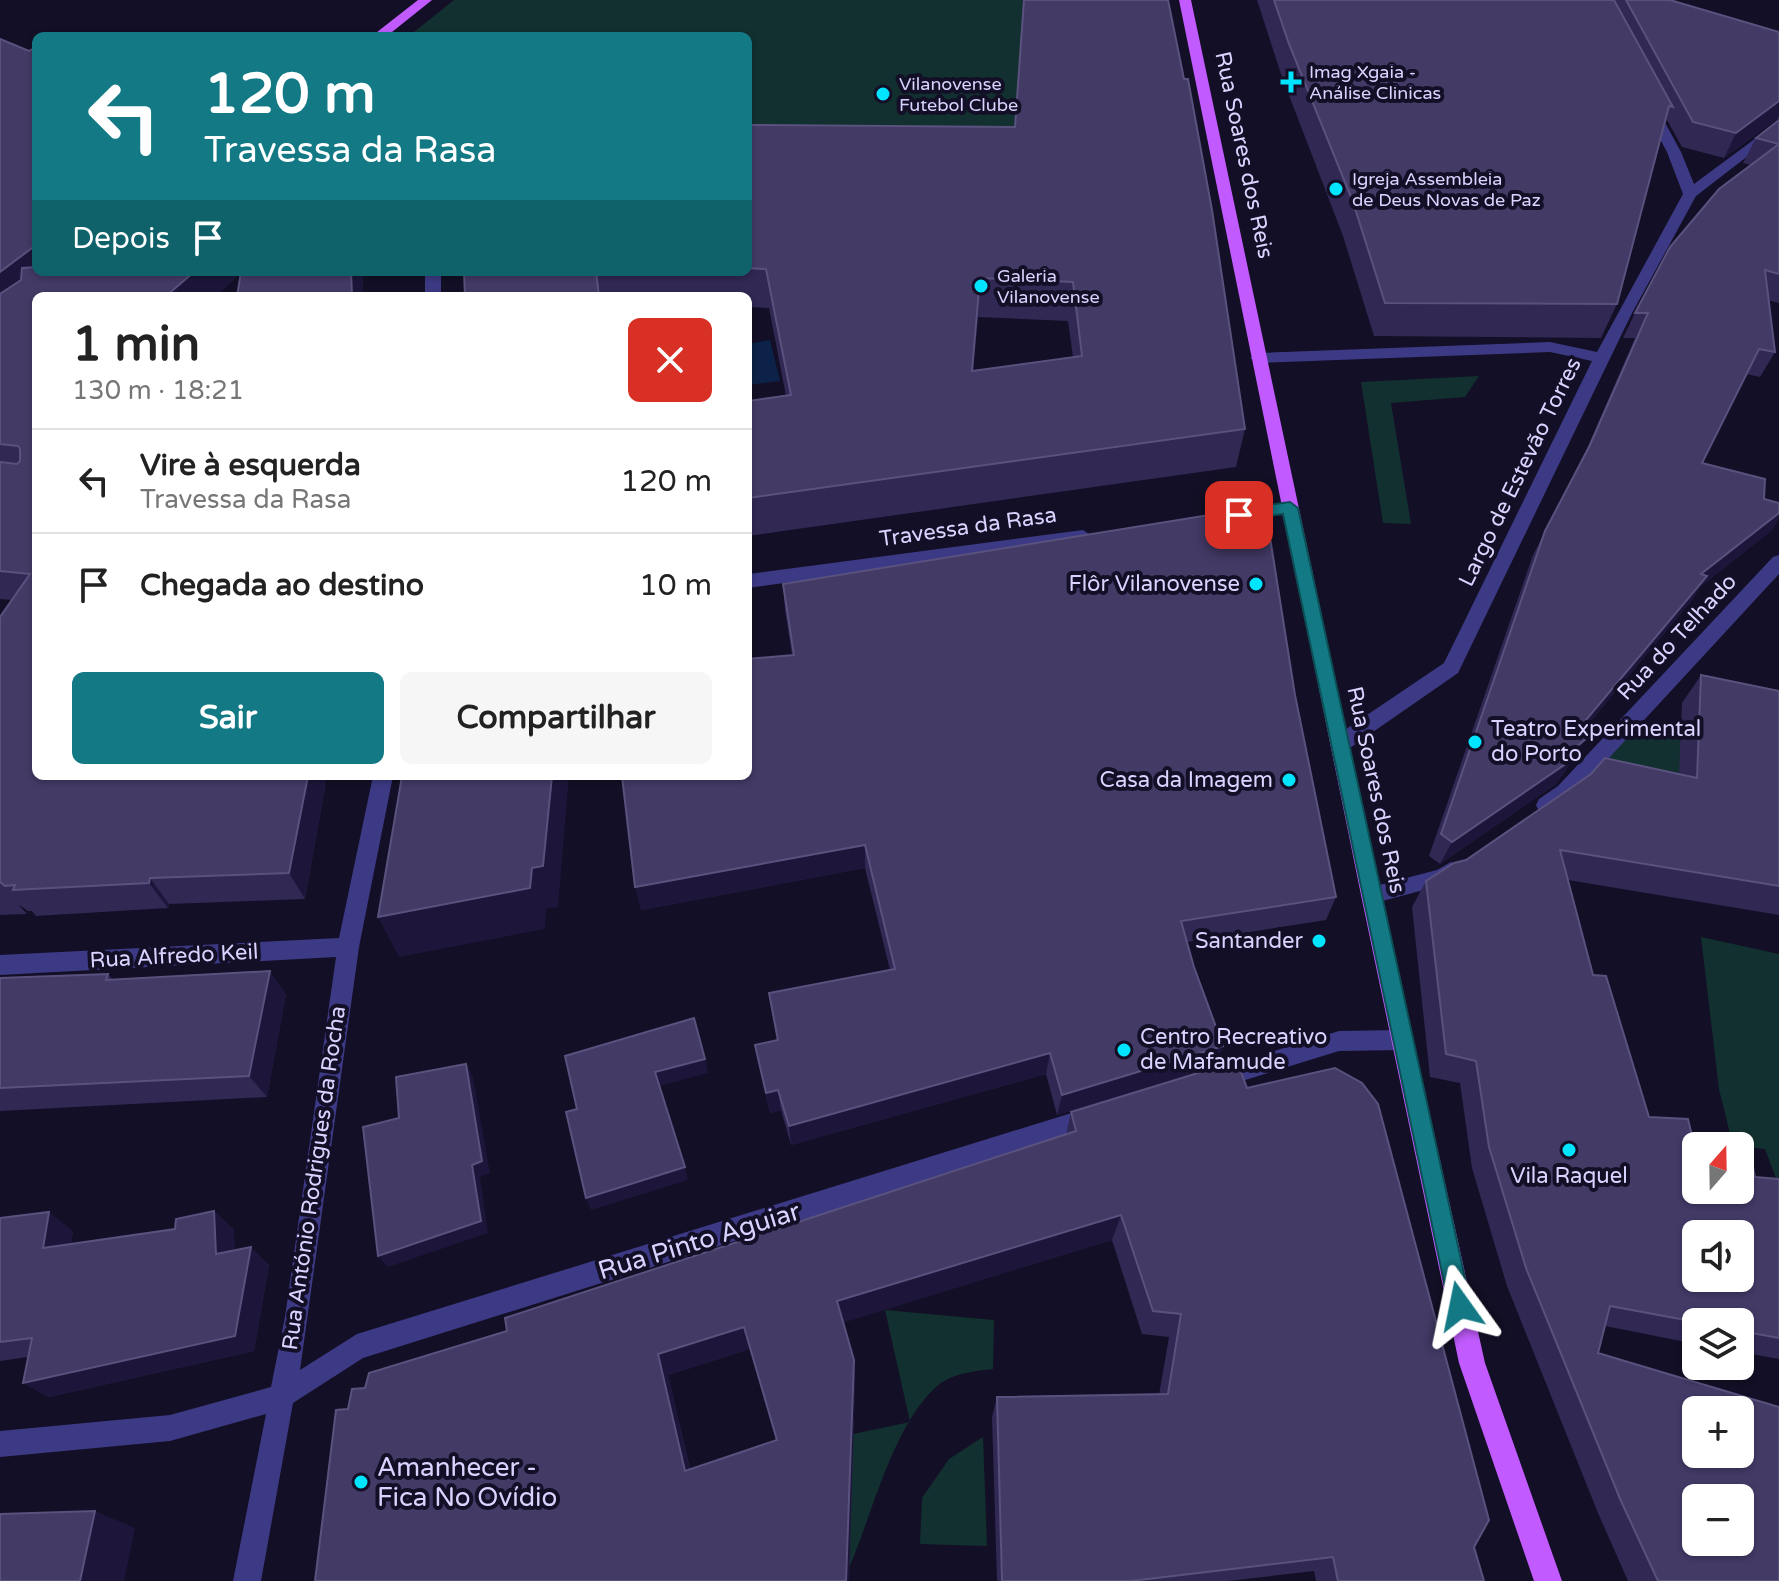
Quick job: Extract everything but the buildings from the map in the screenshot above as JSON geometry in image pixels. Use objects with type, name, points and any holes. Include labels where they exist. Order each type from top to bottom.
[{"type":"main road","points":[[384,32],[426,0]]},
{"type":"main road","name":"Rua Soares dos Reis","points":[[1185,0],[1371,895],[1472,1363],[1548,1581]]},
{"type":"street","points":[[1644,97],[1674,152],[1690,194]]},
{"type":"street","points":[[1603,358],[1623,315],[1690,194],[1779,125]]},
{"type":"street","name":"Largo de Estevão Torres","points":[[1258,358],[1550,347],[1603,358],[1451,668],[1340,744]]},
{"type":"street","points":[[1223,517],[1290,508]]},
{"type":"street","name":"Travessa da Rasa","points":[[752,580],[1097,534]]},
{"type":"street","name":"Rua do Telhado","points":[[1529,818],[1565,792],[1779,562]]},
{"type":"street","name":"Rua António Rodrigues da Rocha","points":[[247,1581],[279,1398],[297,1317],[348,947],[382,780]]},
{"type":"street","points":[[1371,895],[1443,877],[1468,860]]},
{"type":"street","name":"Rua Alfredo Keil","points":[[0,965],[348,947]]},
{"type":"street","points":[[1187,1088],[1339,1041],[1403,1040]]},
{"type":"street","name":"Rua Pinto Aguiar","points":[[0,1444],[170,1428],[279,1398],[357,1347],[1110,1112]]},
{"type":"green space","name":"Vilanovense Futebol Clube","points":[[454,0],[1024,0],[1013,152],[752,165],[752,32],[414,32]]},
{"type":"green space","points":[[1479,376],[1465,397],[1391,403],[1411,524],[1383,523],[1361,382]]},
{"type":"green space","points":[[1638,726],[1680,733],[1779,826],[1583,784]]},
{"type":"green space","points":[[1701,937],[1779,954],[1779,1186],[1765,1149],[1754,1148],[1754,1132],[1730,1132],[1719,1089]]},
{"type":"green space","points":[[885,1310],[994,1320],[993,1369],[947,1379],[920,1405],[910,1421]]},
{"type":"green space","points":[[909,1422],[884,1473],[849,1568],[853,1434]]},
{"type":"green space","points":[[983,1437],[987,1546],[920,1544],[922,1498],[949,1459]]},
{"type":"water","points":[[770,340],[780,381],[752,384],[752,343]]},
{"type":"place","name":"Imag Xgaia - Análise Clinicas","points":[[1291,82]]},
{"type":"place","name":"Vilanovense Futebol Clube","points":[[883,94]]},
{"type":"place","name":"Igreja Assembleia de Deus Novas de Paz","points":[[1336,189]]},
{"type":"place","name":"Galeria Vilanovense","points":[[981,286]]},
{"type":"place","name":"Flôr Vilanovense","points":[[1256,584]]},
{"type":"place","name":"Teatro Experimental do Porto","points":[[1475,742]]},
{"type":"place","name":"Casa da Imagem","points":[[1289,780]]},
{"type":"place","name":"Santander","points":[[1319,941]]},
{"type":"place","name":"Centro Recreativo de Mafamude","points":[[1124,1050]]},
{"type":"place","name":"Vila Raquel","points":[[1569,1150]]},
{"type":"place","name":"Amanhecer - Fica No Ovídio","points":[[361,1482]]},
{"type":"route","points":[[1239,515],[1290,508],[1460,1306]]}]
